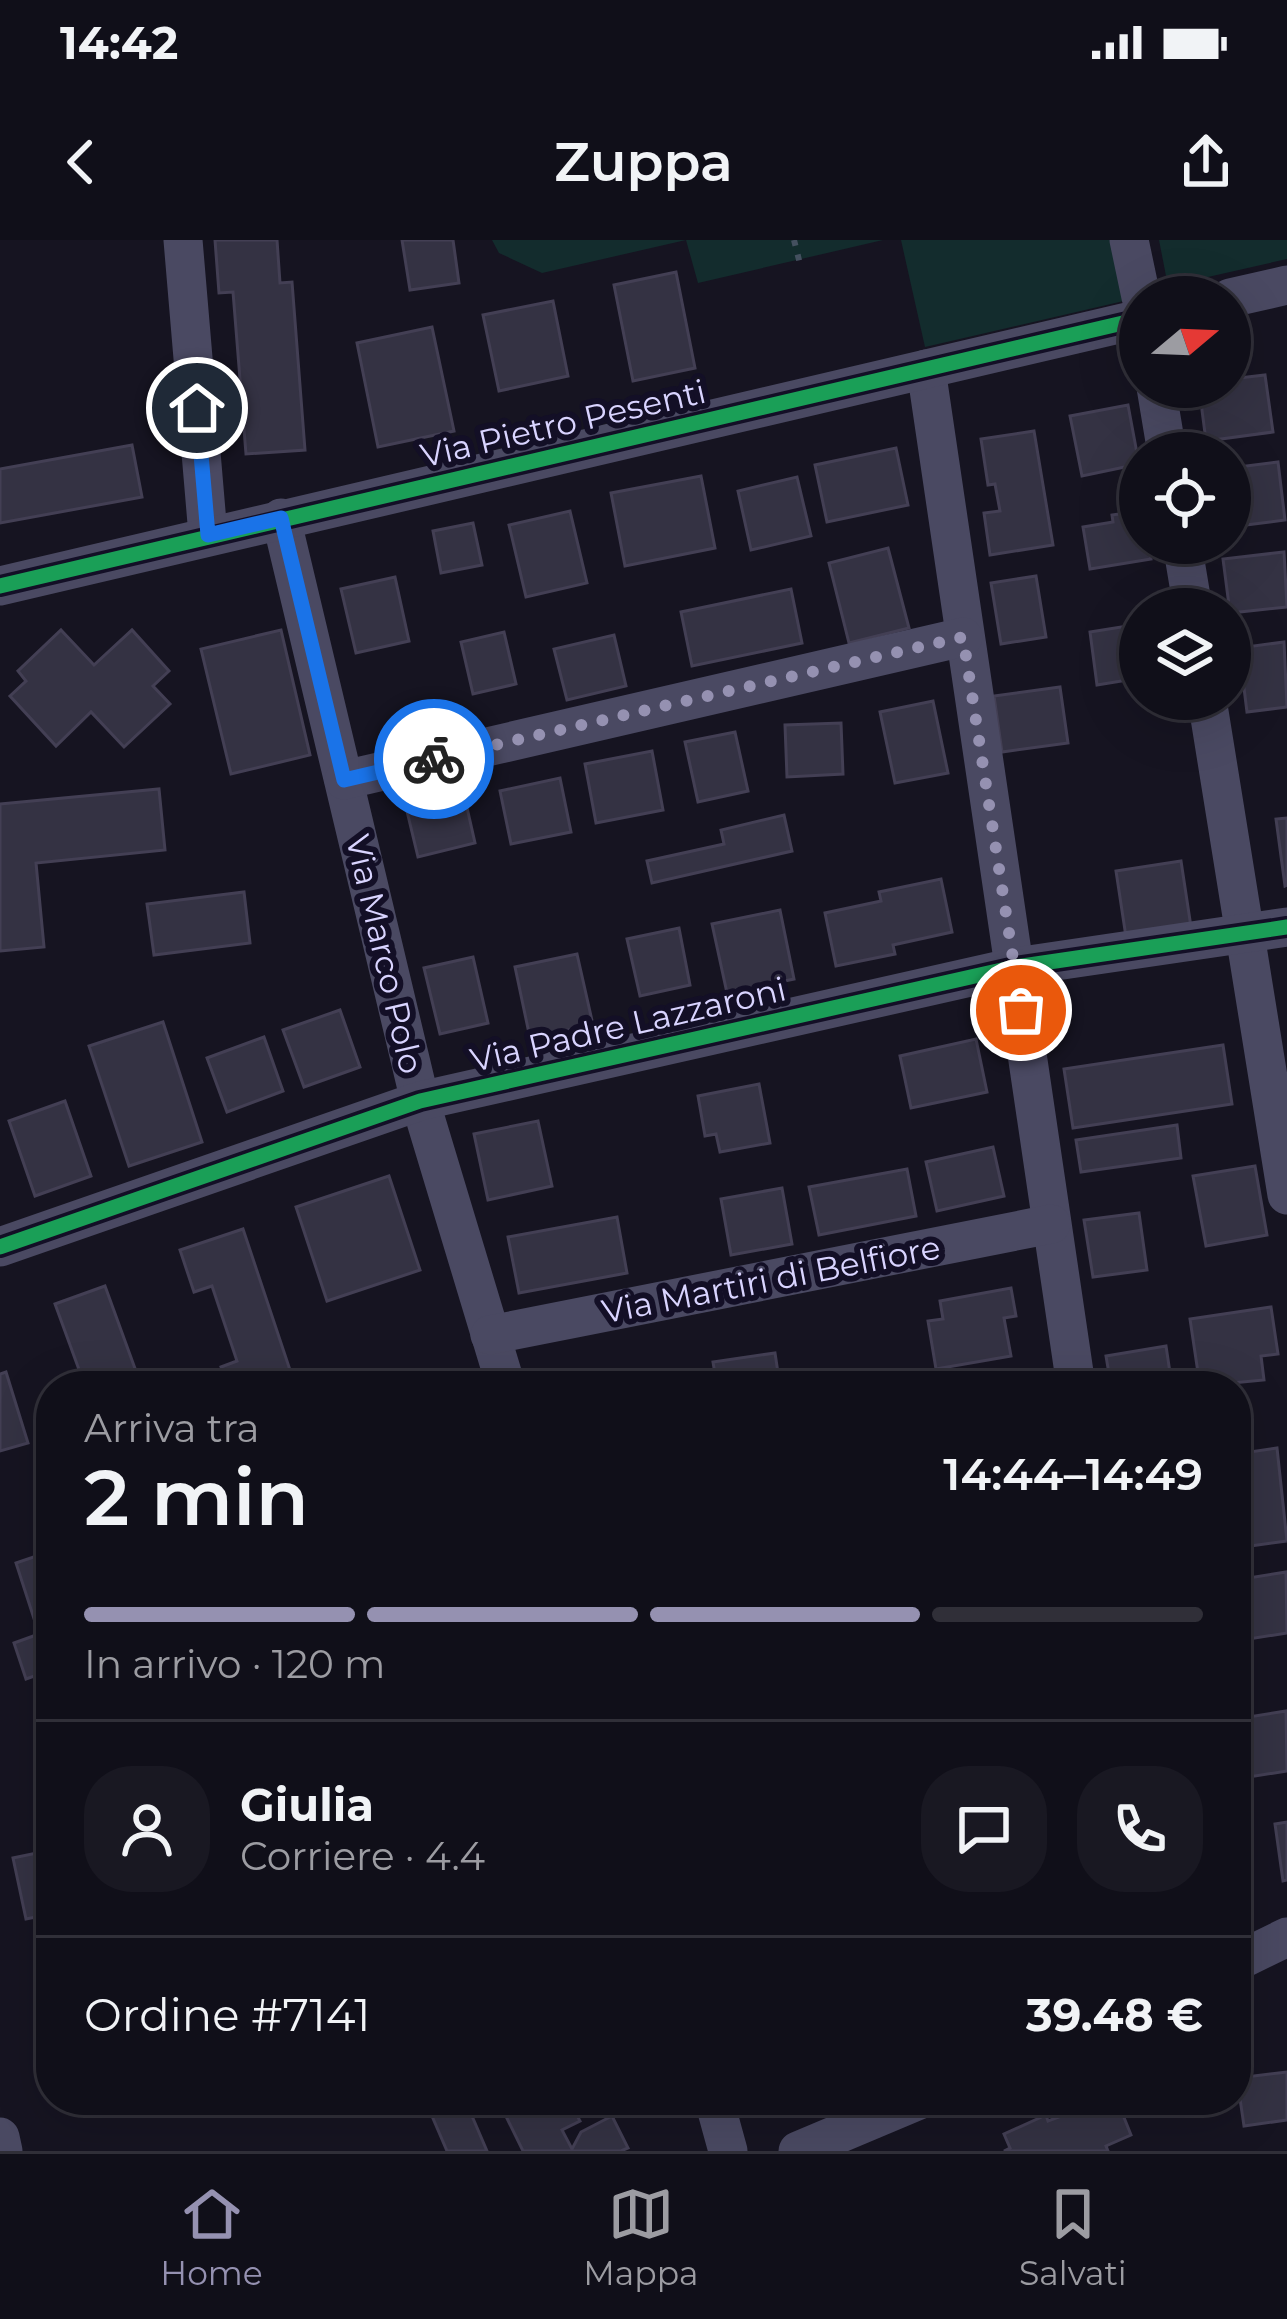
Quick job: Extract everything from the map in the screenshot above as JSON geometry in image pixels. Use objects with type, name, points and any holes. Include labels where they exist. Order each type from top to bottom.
[{"type":"street","points":[[183,240],[208,535]]},
{"type":"street","points":[[1129,240],[1137,276]]},
{"type":"street","points":[[1251,293],[1287,285]]},
{"type":"street","name":"Via Pietro Pesenti","points":[[0,586],[1119,324]]},
{"type":"street","points":[[926,369],[1074,1371]]},
{"type":"street","name":"Via Marco Polo","points":[[281,518],[420,1101],[501,1371]]},
{"type":"street","points":[[344,780],[963,637]]},
{"type":"street","points":[[1210,720],[1283,1142],[1287,1195]]},
{"type":"street","name":"Via Padre Lazzaroni","points":[[0,1247],[420,1101],[1015,968],[1287,927]]},
{"type":"street","name":"Via Martiri di Belfiore","points":[[490,1335],[1051,1223]]},
{"type":"street","points":[[1251,1954],[1287,1937]]},
{"type":"street","points":[[718,2115],[728,2151]]},
{"type":"street","points":[[798,2151],[883,2115]]},
{"type":"street","points":[[0,2137],[3,2151]]},
{"type":"path","points":[[794,240],[801,268]]},
{"type":"green space","points":[[492,240],[686,240],[542,273],[499,253]]},
{"type":"green space","points":[[686,240],[883,240],[698,283]]},
{"type":"green space","points":[[901,240],[1114,240],[1122,276],[1119,302],[925,347]]},
{"type":"green space","points":[[1159,240],[1287,240],[1287,259],[1212,276],[1166,276]]},
{"type":"building","points":[[215,240],[277,240],[280,283],[292,282],[305,450],[246,454],[233,292],[219,293]]},
{"type":"building","points":[[402,240],[453,240],[459,283],[410,290]]},
{"type":"building","points":[[676,272],[695,368],[633,381],[614,285]]},
{"type":"building","points":[[553,301],[568,376],[499,391],[483,315]]},
{"type":"building","points":[[432,327],[454,431],[378,447],[357,343]]},
{"type":"building","points":[[1265,375],[1273,432],[1205,432],[1202,408],[1251,408],[1251,377]]},
{"type":"building","points":[[1129,408],[1133,432],[1119,432],[1119,468],[1082,476],[1070,416]]},
{"type":"building","points":[[1034,431],[1053,545],[990,555],[984,513],[1000,511],[995,484],[988,485],[981,439]]},
{"type":"building","points":[[132,445],[142,497],[0,523],[0,469]]},
{"type":"building","points":[[896,448],[908,505],[827,522],[815,465]]},
{"type":"building","points":[[1278,462],[1285,520],[1251,524],[1251,465]]},
{"type":"building","points":[[701,476],[715,548],[625,566],[611,493]]},
{"type":"building","points":[[797,477],[811,536],[751,550],[738,491]]},
{"type":"building","points":[[570,511],[587,583],[526,597],[509,525]]},
{"type":"building","points":[[1119,514],[1120,564],[1090,569],[1083,527],[1113,522],[1112,515]]},
{"type":"building","points":[[473,523],[482,565],[441,573],[433,531]]},
{"type":"building","points":[[888,548],[909,628],[849,643],[829,563]]},
{"type":"building","points":[[1284,552],[1287,607],[1251,611],[1251,588],[1227,588],[1224,564],[1251,564],[1251,556]]},
{"type":"building","points":[[1036,576],[1046,637],[1001,644],[991,583]]},
{"type":"building","points":[[395,577],[409,641],[356,653],[341,589]]},
{"type":"building","points":[[791,589],[802,643],[692,666],[681,612]]},
{"type":"building","points":[[1119,627],[1119,681],[1097,685],[1090,632]]},
{"type":"building","points":[[61,630],[94,665],[132,630],[169,671],[153,686],[170,704],[124,747],[91,712],[56,746],[10,696],[26,681],[18,671]]},
{"type":"building","points":[[281,630],[310,755],[231,774],[201,649]]},
{"type":"building","points":[[504,632],[516,684],[473,694],[461,642]]},
{"type":"building","points":[[614,635],[626,686],[567,700],[554,649]]},
{"type":"building","points":[[1284,642],[1287,707],[1251,712],[1251,646]]},
{"type":"building","points":[[1060,687],[1068,743],[1002,752],[994,696]]},
{"type":"building","points":[[933,701],[948,773],[895,783],[880,712]]},
{"type":"building","points":[[841,723],[843,774],[787,777],[785,725]]},
{"type":"building","points":[[735,732],[748,791],[698,802],[685,742]]},
{"type":"building","points":[[652,751],[663,810],[596,823],[585,764]]},
{"type":"building","points":[[560,778],[571,832],[511,844],[500,791]]},
{"type":"building","points":[[159,789],[165,850],[36,863],[44,947],[0,951],[0,804]]},
{"type":"building","points":[[463,790],[475,843],[418,857],[405,803]]},
{"type":"building","points":[[784,815],[792,851],[652,883],[647,861],[724,844],[721,830]]},
{"type":"building","points":[[1287,818],[1287,885],[1285,886],[1276,819]]},
{"type":"building","points":[[1181,861],[1191,927],[1126,937],[1116,871]]},
{"type":"building","points":[[941,879],[952,932],[893,945],[895,954],[836,966],[825,913],[881,901],[879,892]]},
{"type":"building","points":[[244,892],[250,943],[154,955],[147,904]]},
{"type":"building","points":[[780,910],[794,979],[727,993],[712,924]]},
{"type":"building","points":[[679,928],[690,985],[640,996],[627,939]]},
{"type":"building","points":[[577,954],[593,1025],[530,1038],[515,967]]},
{"type":"building","points":[[473,957],[488,1023],[440,1034],[424,968]]},
{"type":"building","points":[[340,1010],[360,1067],[304,1087],[283,1030]]},
{"type":"building","points":[[163,1022],[202,1142],[129,1166],[89,1046]]},
{"type":"building","points":[[264,1037],[283,1091],[227,1112],[207,1058]]},
{"type":"building","points":[[976,1039],[987,1092],[911,1108],[900,1056]]},
{"type":"building","points":[[1223,1045],[1232,1104],[1073,1128],[1064,1069]]},
{"type":"building","points":[[759,1084],[770,1143],[720,1152],[716,1134],[705,1136],[698,1096]]},
{"type":"building","points":[[65,1101],[91,1176],[35,1196],[9,1121]]},
{"type":"building","points":[[538,1121],[552,1186],[488,1200],[474,1134]]},
{"type":"building","points":[[1177,1125],[1181,1158],[1081,1172],[1076,1140]]},
{"type":"building","points":[[993,1147],[1004,1196],[937,1211],[926,1162]]},
{"type":"building","points":[[1255,1166],[1267,1235],[1206,1246],[1193,1176]]},
{"type":"building","points":[[907,1169],[916,1216],[819,1235],[809,1187]]},
{"type":"building","points":[[389,1176],[420,1270],[327,1301],[296,1207]]},
{"type":"building","points":[[782,1188],[792,1244],[731,1255],[721,1199]]},
{"type":"building","points":[[1139,1213],[1147,1270],[1093,1277],[1084,1220]]},
{"type":"building","points":[[617,1217],[627,1273],[519,1293],[508,1237]]},
{"type":"building","points":[[243,1229],[290,1371],[222,1371],[221,1367],[237,1361],[212,1286],[194,1292],[180,1250]]},
{"type":"building","points":[[105,1286],[136,1371],[80,1371],[55,1304]]},
{"type":"building","points":[[1011,1288],[1016,1316],[1004,1318],[1011,1356],[936,1369],[928,1321],[943,1319],[940,1301]]},
{"type":"building","points":[[1271,1307],[1278,1354],[1261,1356],[1264,1380],[1251,1381],[1251,1371],[1198,1371],[1190,1319]]},
{"type":"building","points":[[1166,1346],[1170,1371],[1108,1371],[1106,1356]]},
{"type":"building","points":[[775,1353],[778,1371],[714,1371],[713,1362]]},
{"type":"building","points":[[6,1372],[28,1443],[0,1451],[0,1374]]},
{"type":"building","points":[[1277,1448],[1287,1541],[1251,1546],[1251,1452]]},
{"type":"building","points":[[36,1556],[36,1625],[16,1563]]},
{"type":"building","points":[[1286,1572],[1287,1633],[1251,1639],[1251,1578]]},
{"type":"building","points":[[36,1635],[36,1675],[26,1679],[14,1643]]},
{"type":"building","points":[[1286,1711],[1287,1771],[1251,1777],[1251,1717]]},
{"type":"building","points":[[1287,1822],[1287,1880],[1283,1881],[1275,1824]]},
{"type":"building","points":[[36,1853],[36,1917],[26,1919],[13,1858]]},
{"type":"building","points":[[1287,2072],[1287,2120],[1244,2126],[1242,2115],[1251,2115],[1251,2076]]},
{"type":"building","points":[[472,2115],[487,2151],[447,2151],[432,2116]]},
{"type":"building","points":[[505,2115],[577,2115],[580,2121],[562,2130],[572,2149],[581,2132],[612,2116],[628,2148],[621,2151],[523,2151]]},
{"type":"building","points":[[1046,2115],[1048,2121],[1123,2115],[1131,2135],[1106,2146],[1108,2151],[1004,2151],[1010,2148],[1004,2134]]},
{"type":"cycle path","points":[[0,586],[1119,324]]},
{"type":"cycle path","points":[[0,1247],[420,1101],[1015,967],[1287,927]]},
{"type":"way so far","points":[[434,759],[963,637],[1021,1010]]},
{"type":"route","points":[[197,408],[208,535],[281,518],[344,780],[434,759]]}]
